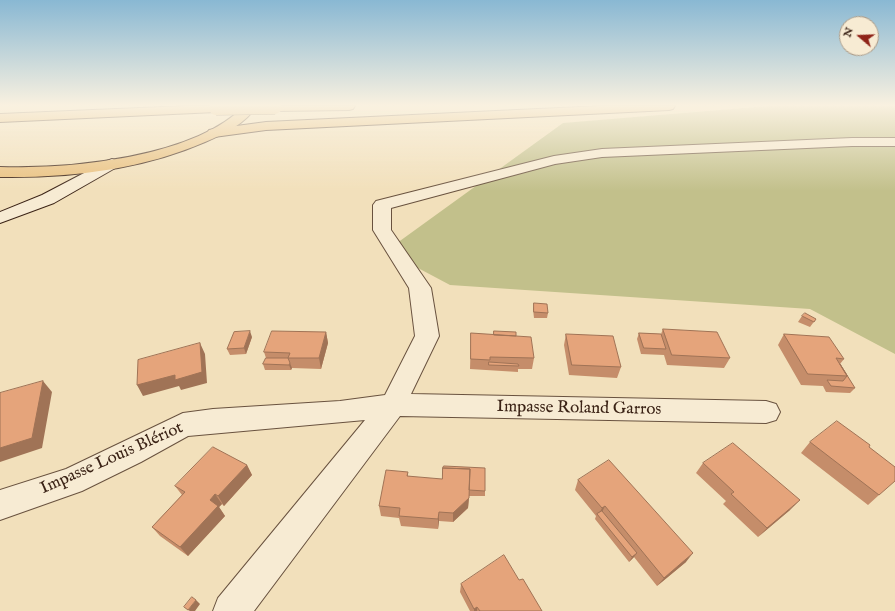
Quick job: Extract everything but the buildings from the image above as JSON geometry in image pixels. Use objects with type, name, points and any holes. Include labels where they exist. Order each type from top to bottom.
[{"type":"main road","points":[[0,172],[22,173],[66,171],[112,164],[151,156],[186,145],[210,135]]},
{"type":"street","points":[[231,611],[392,405],[427,336],[420,288],[382,230],[382,205],[554,160],[602,153],[852,142],[895,142]]},
{"type":"street","points":[[0,218],[48,198],[112,164]]},
{"type":"street","name":"Impasse Roland Garros","points":[[392,405],[766,412]]},
{"type":"street","name":"Impasse Louis Blériot","points":[[0,505],[71,481],[131,453],[183,425],[213,421],[340,412],[392,405]]},
{"type":"shaded area","points":[[547,135],[895,135],[895,354],[810,309],[450,285],[386,251]]}]
